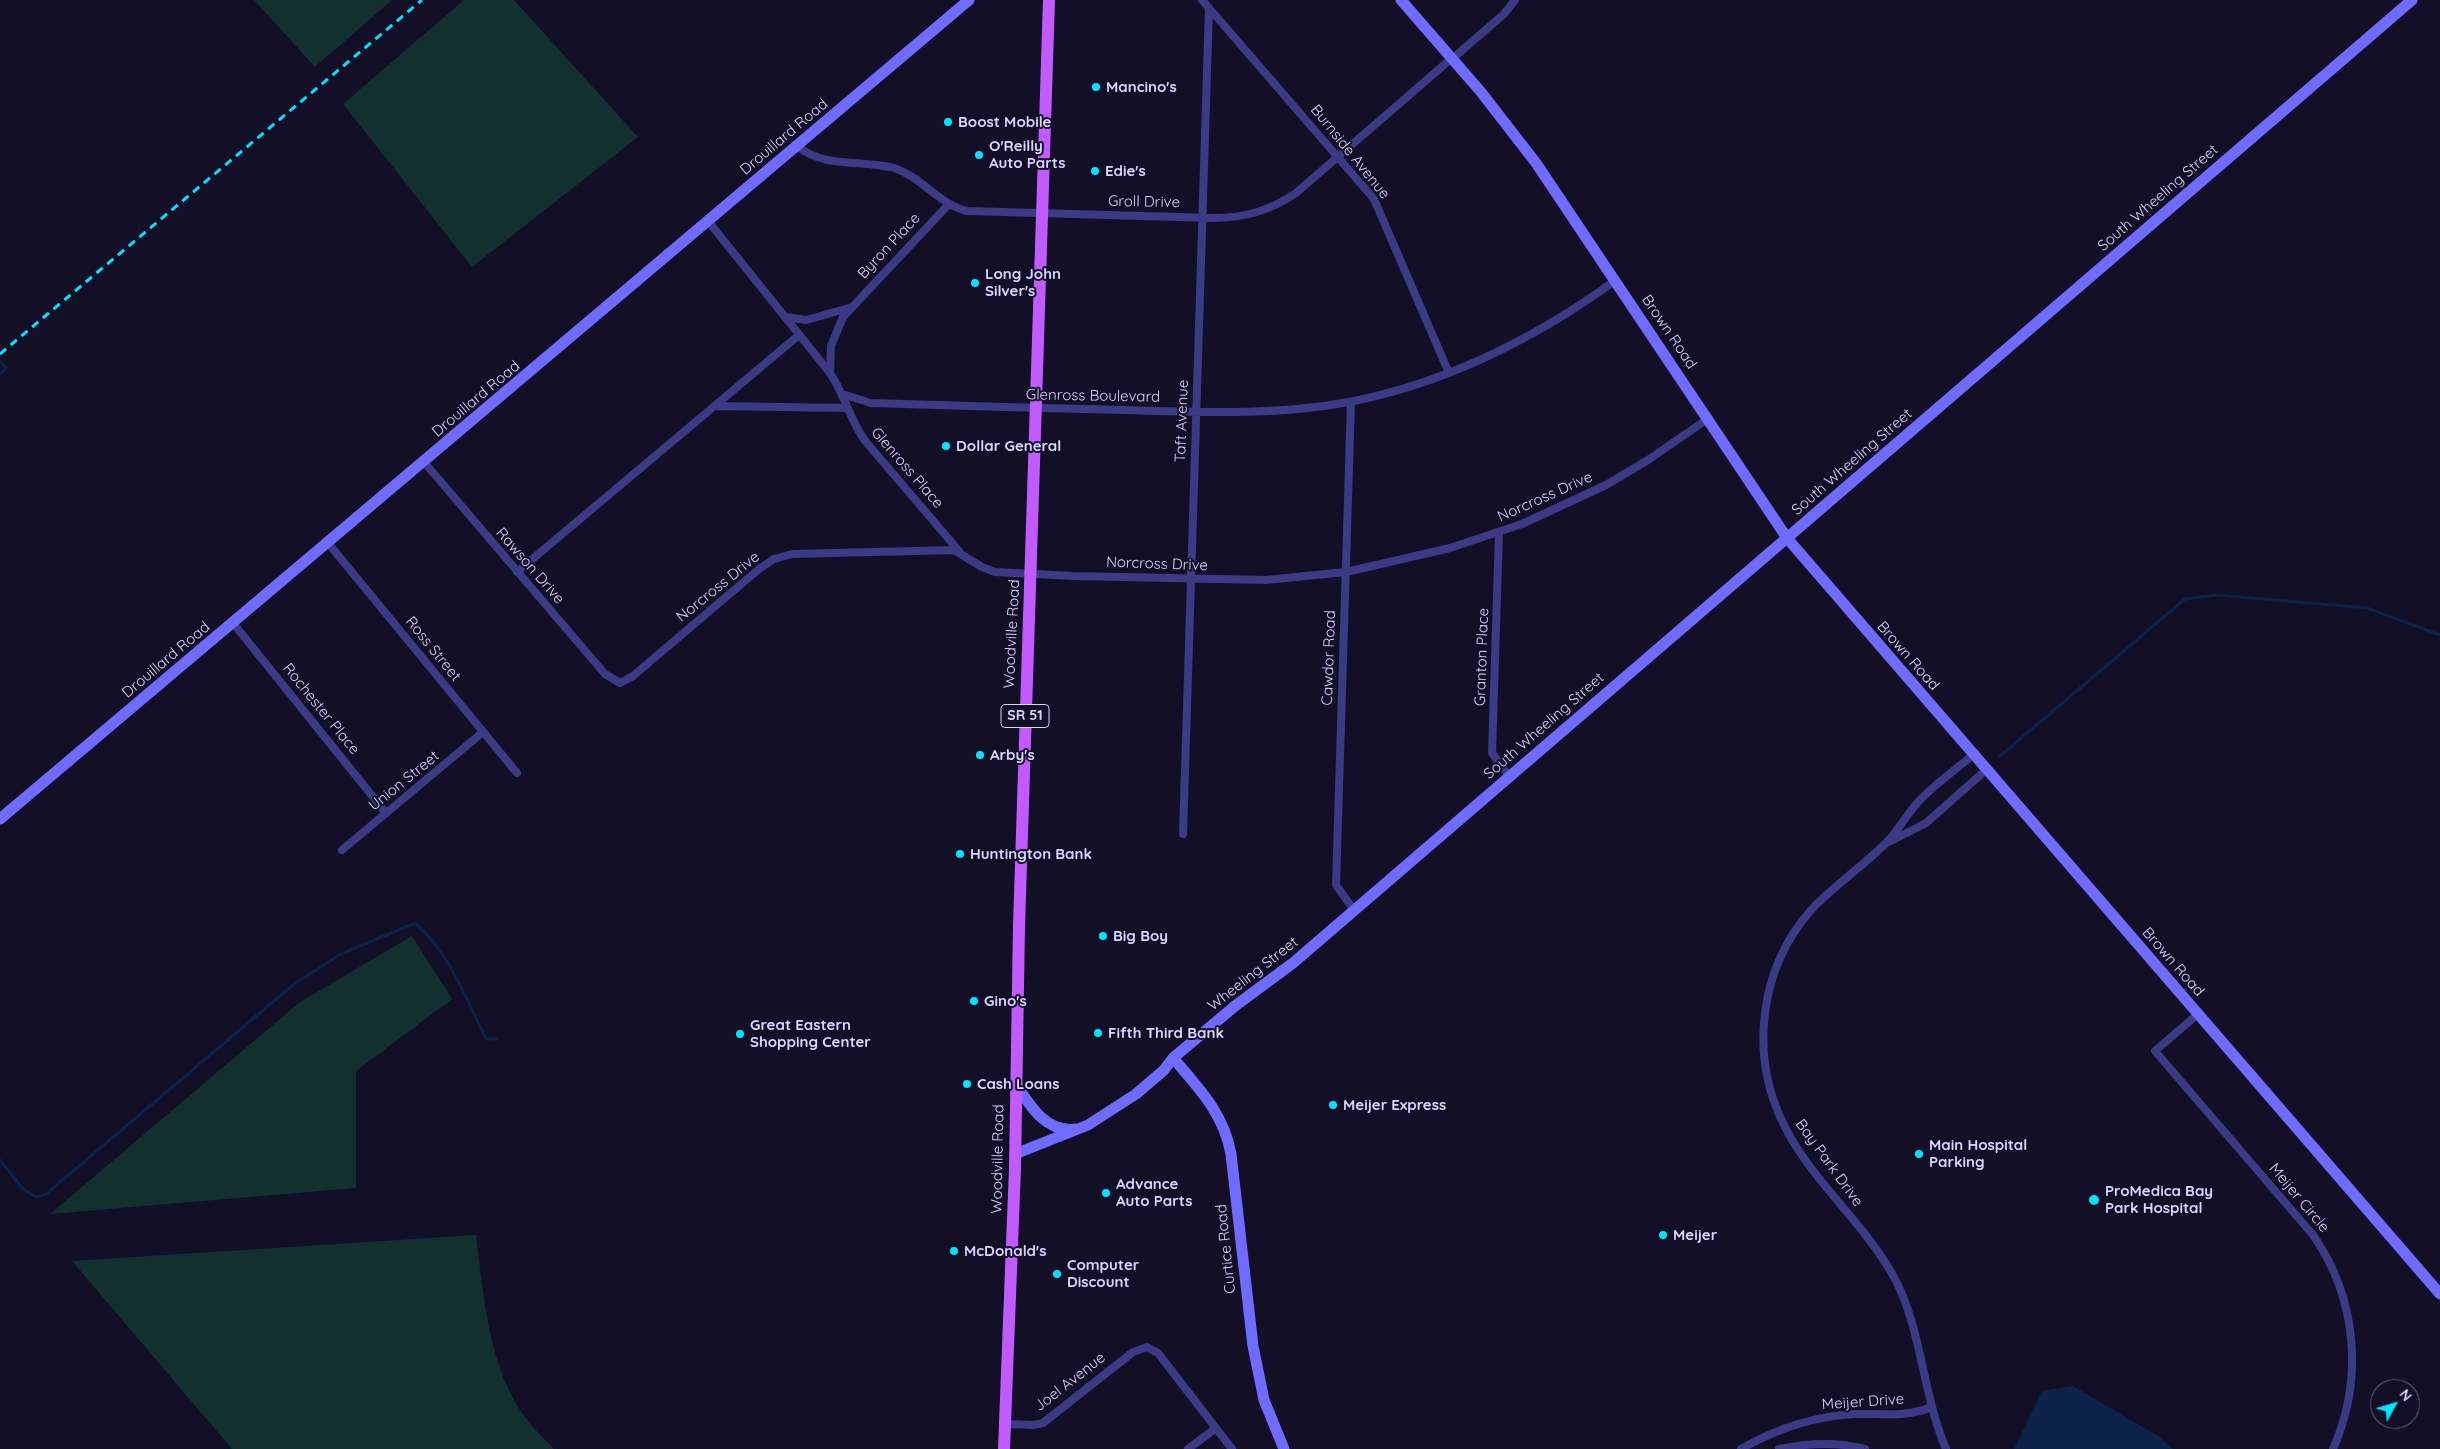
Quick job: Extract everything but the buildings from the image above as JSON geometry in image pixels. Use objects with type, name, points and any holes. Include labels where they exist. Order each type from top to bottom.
[{"type":"main road","name":"Woodville Road","points":[[1004,1449],[1015,1154],[1025,715],[1037,408],[1049,0]]},
{"type":"street","name":"Drouillard Road","points":[[0,819],[969,0]]},
{"type":"street","name":"Burnside Avenue","points":[[1202,0],[1378,204],[1449,373]]},
{"type":"street","name":"Brown Road","points":[[1401,0],[1452,58],[1536,163],[1709,418],[1787,538],[2440,1294]]},
{"type":"street","name":"Groll Drive","points":[[797,146],[808,155],[820,159],[885,166],[907,173],[949,204],[967,210],[1042,214],[1235,218],[1266,210],[1296,193],[1504,14],[1515,0]]},
{"type":"street","name":"South Wheeling Street","points":[[1311,947],[2412,0]]},
{"type":"street","name":"Taft Avenue","points":[[1183,834],[1209,8]]},
{"type":"street","name":"Byron Place","points":[[830,373],[831,346],[834,334],[851,308],[949,204]]},
{"type":"street","points":[[708,221],[830,373],[842,394],[847,408],[715,406]]},
{"type":"street","name":"Glenross Boulevard","points":[[842,394],[871,403],[1196,412],[1276,412],[1351,402],[1423,383],[1527,338],[1616,280]]},
{"type":"street","points":[[786,317],[806,320],[851,308]]},
{"type":"street","points":[[517,572],[799,334]]},
{"type":"street","name":"Cawdor Road","points":[[1351,402],[1336,884],[1354,910]]},
{"type":"street","name":"Glenross Place","points":[[847,408],[854,425],[866,442],[960,553]]},
{"type":"street","name":"Norcross Drive","points":[[620,683],[633,676],[759,569],[774,559],[792,554],[947,549],[960,553],[988,570],[1031,574],[1266,580],[1346,572],[1418,556],[1499,533],[1606,485],[1648,460],[1709,418]]},
{"type":"street","name":"Rawson Drive","points":[[424,462],[605,674],[620,683]]},
{"type":"street","name":"Granton Place","points":[[1499,533],[1492,753],[1508,776]]},
{"type":"street","name":"Ross Street","points":[[328,543],[517,773]]},
{"type":"street","name":"Rochester Place","points":[[233,624],[386,813]]},
{"type":"street","name":"Union Street","points":[[342,850],[483,732]]},
{"type":"street","name":"Bay Park Drive","points":[[1942,1448],[1909,1316],[1898,1285],[1882,1258],[1790,1135],[1770,1092],[1764,1057],[1763,1034],[1766,1002],[1775,970],[1787,944],[1812,910],[1885,844],[1921,799],[1973,755]]},
{"type":"street","name":"Bay Park Drive","points":[[1885,844],[1926,822],[1986,770]]},
{"type":"street","name":"Wheeling Street","points":[[1015,1154],[1080,1129],[1136,1094],[1164,1070],[1173,1058],[1311,947]]},
{"type":"street","name":"Meijer Circle","points":[[2198,1014],[2155,1051],[2310,1230],[2325,1254],[2343,1293],[2352,1336],[2352,1374],[2344,1420],[2333,1449]]},
{"type":"street","name":"Curtice Road","points":[[1173,1058],[1210,1101],[1226,1131],[1231,1154],[1252,1346],[1264,1400],[1284,1449]]},
{"type":"street","points":[[1016,1084],[1033,1111],[1043,1119],[1060,1128],[1080,1129]]},
{"type":"street","name":"Joel Avenue","points":[[1005,1424],[1033,1425],[1043,1423],[1122,1359],[1137,1350],[1147,1347],[1158,1353],[1216,1428]]},
{"type":"street","name":"Meijer Drive","points":[[1741,1449],[1782,1429],[1820,1418],[1855,1414],[1904,1414],[1931,1407]]},
{"type":"street","points":[[1188,1449],[1216,1428],[1232,1449]]},
{"type":"street","points":[[1779,1449],[1817,1443],[1865,1449]]},
{"type":"green space","points":[[254,0],[392,0],[315,67]]},
{"type":"green space","points":[[464,0],[514,0],[638,137],[472,267],[343,104]]},
{"type":"green space","points":[[412,936],[452,999],[356,1071],[356,1188],[50,1214],[300,1002]]},
{"type":"green space","points":[[476,1235],[485,1308],[496,1356],[504,1379],[528,1421],[554,1449],[232,1449],[72,1261]]},
{"type":"water","points":[[2073,1386],[2158,1436],[2173,1449],[2014,1449],[2042,1391]]},
{"type":"waterway","points":[[0,361],[6,368],[0,374]]},
{"type":"waterway","points":[[2000,756],[2185,599],[2217,595],[2367,608],[2440,635]]},
{"type":"waterway","points":[[0,1160],[23,1189],[36,1197],[46,1194],[294,984],[341,954],[415,923],[438,948],[447,962],[486,1039],[496,1039]]},
{"type":"railway","points":[[0,354],[422,0]]},
{"type":"place","name":"Mancino's","points":[[1096,87]]},
{"type":"place","name":"Boost Mobile","points":[[948,122]]},
{"type":"place","name":"O'Reilly Auto Parts","points":[[979,155]]},
{"type":"place","name":"Edie's","points":[[1095,171]]},
{"type":"place","name":"Long John Silver's","points":[[975,283]]},
{"type":"place","name":"Dollar General","points":[[946,446]]},
{"type":"place","name":"Arby's","points":[[980,755]]},
{"type":"place","name":"Huntington Bank","points":[[960,854]]},
{"type":"place","name":"Big Boy","points":[[1103,936]]},
{"type":"place","name":"Gino's","points":[[974,1001]]},
{"type":"place","name":"Fifth Third Bank","points":[[1098,1033]]},
{"type":"place","name":"Great Eastern Shopping Center","points":[[740,1034]]},
{"type":"place","name":"Cash Loans","points":[[967,1084]]},
{"type":"place","name":"Meijer Express","points":[[1333,1105]]},
{"type":"place","name":"Main Hospital Parking","points":[[1919,1154]]},
{"type":"place","name":"Advance Auto Parts","points":[[1106,1193]]},
{"type":"place","name":"ProMedica Bay Park Hospital","points":[[2094,1200]]},
{"type":"place","name":"Meijer","points":[[1663,1235]]},
{"type":"place","name":"McDonald's","points":[[954,1251]]},
{"type":"place","name":"Computer Discount","points":[[1057,1274]]}]
